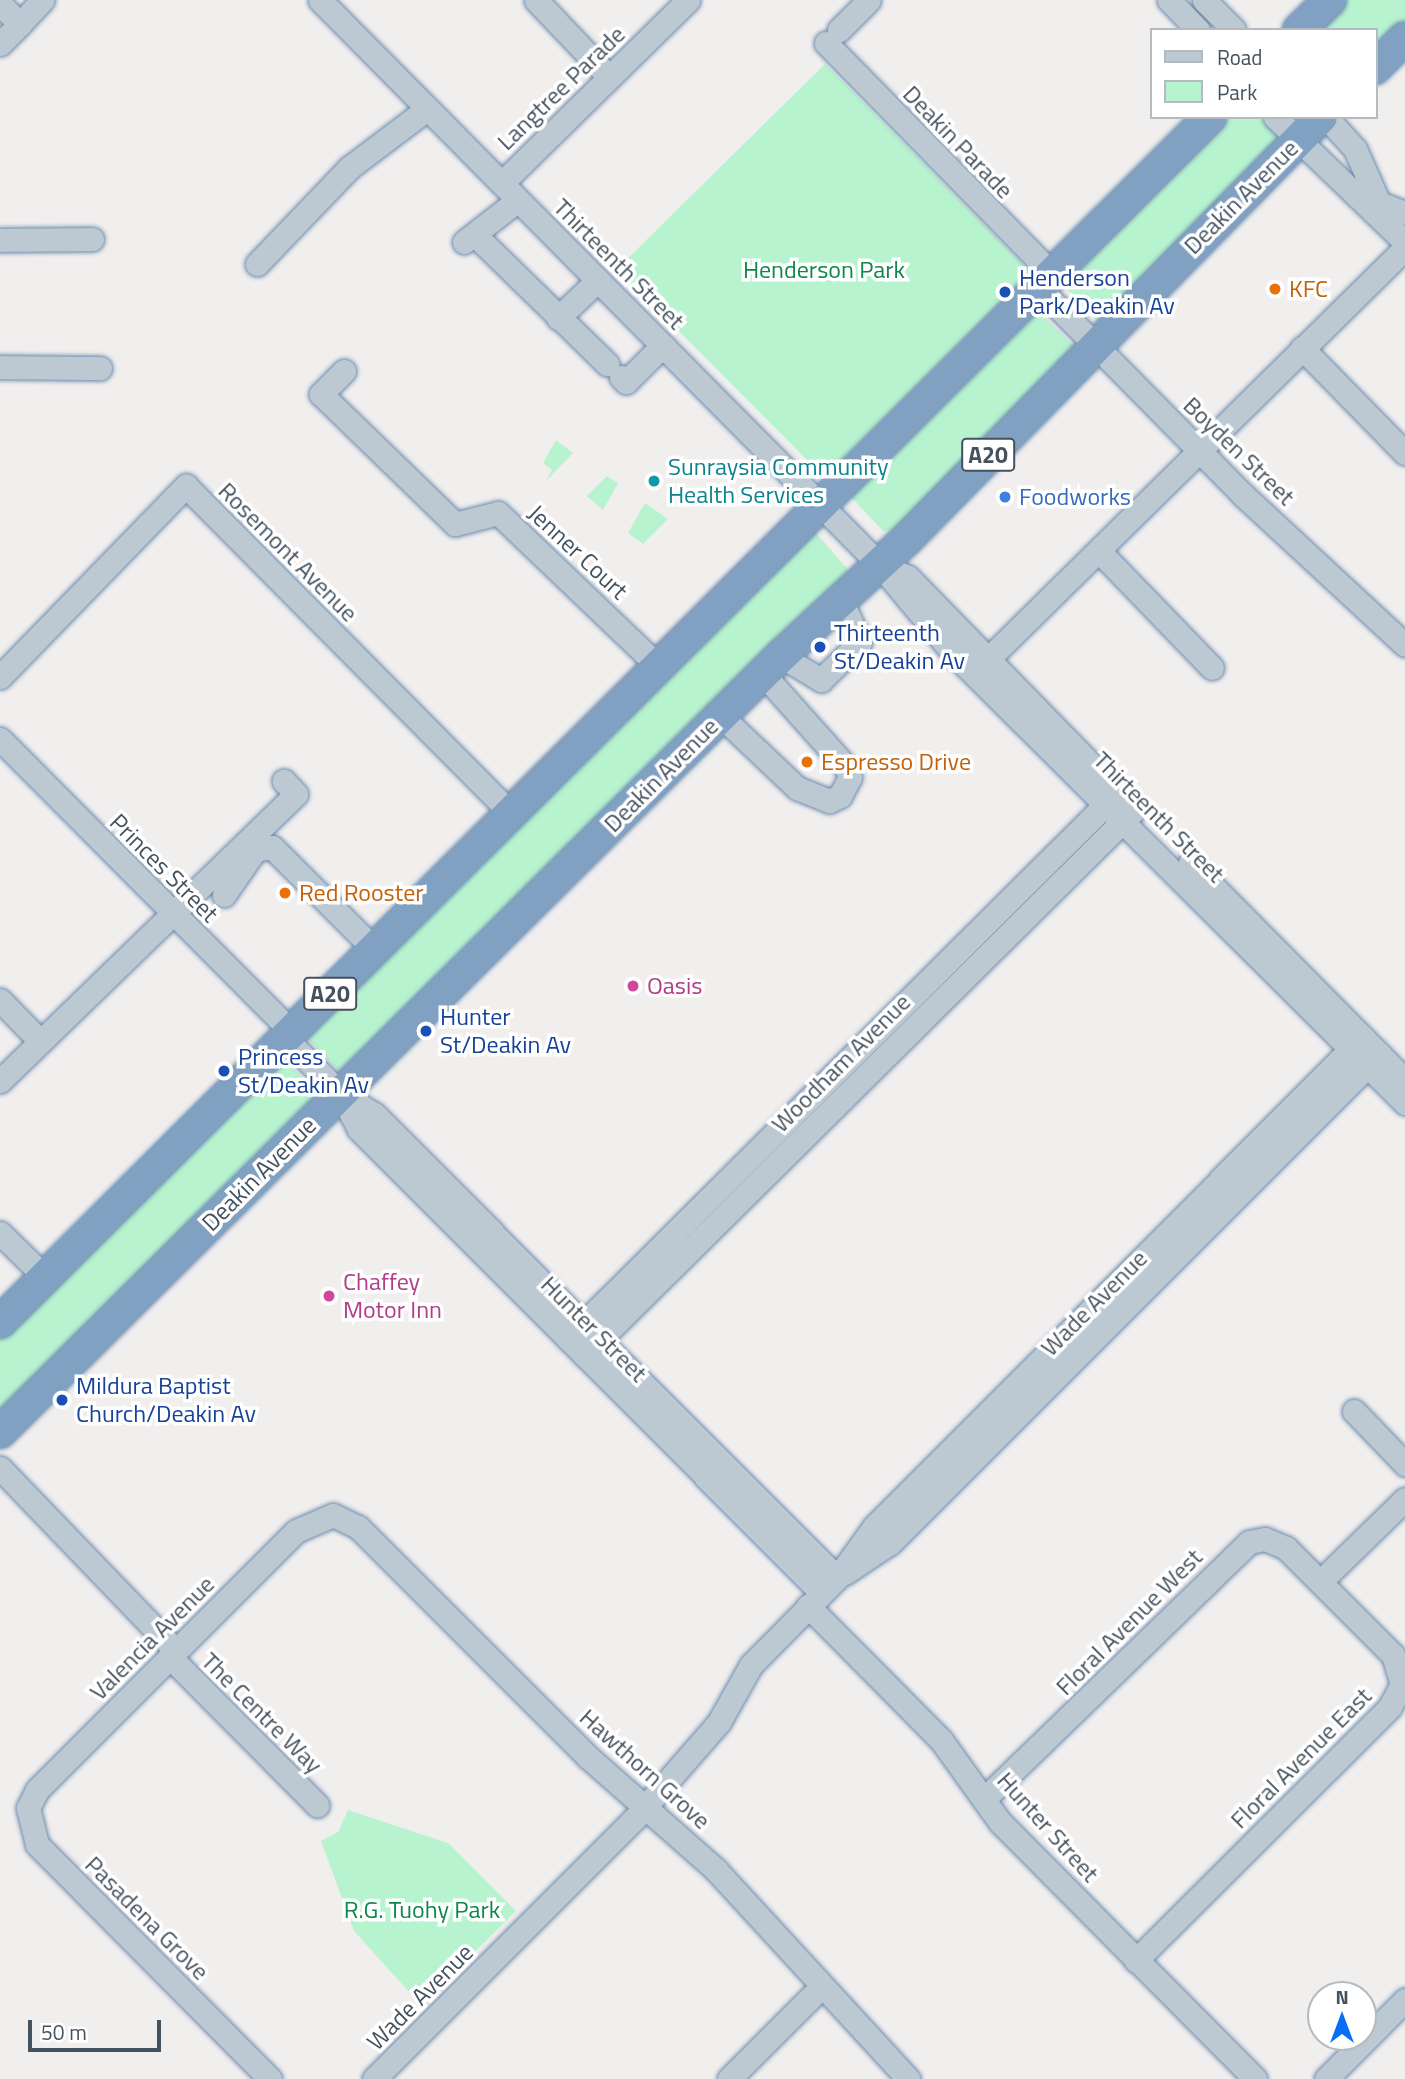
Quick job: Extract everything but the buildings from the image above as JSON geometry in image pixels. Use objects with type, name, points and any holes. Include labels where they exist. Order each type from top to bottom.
[{"type":"highway","points":[[1302,28],[1330,0]]},
{"type":"highway","points":[[1377,66],[1405,38]]},
{"type":"highway","name":"A20","points":[[0,1322],[1047,283],[1208,119]]},
{"type":"highway","name":"Deakin Avenue","points":[[0,1432],[772,665],[880,565],[1322,119]]},
{"type":"street","points":[[0,44],[42,0]]},
{"type":"street","name":"Thirteenth Street","points":[[320,0],[880,565],[900,596],[981,665],[1365,1051],[1405,1103]]},
{"type":"street","points":[[536,0],[609,77]]},
{"type":"street","name":"Langtree Parade","points":[[502,183],[688,0]]},
{"type":"street","name":"Deakin Parade","points":[[869,0],[833,36],[1047,283]]},
{"type":"street","points":[[1169,0],[1196,28]]},
{"type":"street","points":[[1204,0],[1232,28]]},
{"type":"street","points":[[0,5],[20,24]]},
{"type":"street","points":[[257,264],[349,168],[427,109]]},
{"type":"street","points":[[1277,119],[1298,140],[1390,213]]},
{"type":"street","points":[[1326,119],[1355,149],[1405,242]]},
{"type":"street","points":[[518,200],[470,239],[625,382],[663,345]]},
{"type":"street","points":[[0,240],[92,239]]},
{"type":"street","points":[[981,665],[1100,552],[1405,247]]},
{"type":"street","points":[[558,318],[598,280]]},
{"type":"street","name":"Boyden Street","points":[[1047,283],[1096,344],[1200,451],[1405,645]]},
{"type":"street","points":[[1302,348],[1405,453]]},
{"type":"street","points":[[0,367],[100,368]]},
{"type":"street","name":"Jenner Court","points":[[344,371],[321,394],[454,524],[498,513],[659,667]]},
{"type":"street","name":"Rosemont Avenue","points":[[0,677],[186,486],[512,814]]},
{"type":"street","points":[[1100,552],[1212,668]]},
{"type":"street","points":[[772,665],[821,680],[860,642],[841,600]]},
{"type":"street","points":[[721,716],[797,788],[829,801],[841,796],[850,776],[846,767],[772,665]]},
{"type":"street","name":"Princes Street","points":[[0,739],[289,1036]]},
{"type":"street","points":[[0,1081],[174,915],[296,793],[284,782]]},
{"type":"street","name":"Woodham Avenue","points":[[584,1339],[1113,797]]},
{"type":"street","name":"Woodham Avenue","points":[[584,1339],[1130,814]]},
{"type":"street","points":[[224,895],[256,850],[272,847],[374,950]]},
{"type":"street","points":[[0,1000],[40,1041]]},
{"type":"street","name":"Hunter Street","points":[[289,1036],[340,1093],[359,1129],[584,1339],[822,1592],[941,1740],[984,1799],[1136,1960],[1255,2079]]},
{"type":"street","name":"Thirteenth Street","points":[[1365,1051],[1405,1080]]},
{"type":"street","name":"Wade Avenue","points":[[374,2079],[644,1805],[719,1722],[751,1665],[822,1592],[874,1527],[1365,1051]]},
{"type":"street","points":[[0,1233],[45,1277]]},
{"type":"street","points":[[1354,1412],[1405,1464]]},
{"type":"street","name":"The Centre Way","points":[[0,1468],[44,1518],[317,1805]]},
{"type":"street","name":"The Centre Way","points":[[0,1481],[44,1518]]},
{"type":"street","points":[[1321,1581],[1405,1499]]},
{"type":"street","name":"Valencia Avenue","points":[[27,1817],[37,1790],[304,1524],[332,1516]]},
{"type":"street","name":"Hawthorn Grove","points":[[332,1516],[358,1527],[644,1805],[716,1870],[820,1988],[908,2079]]},
{"type":"street","name":"Floral Avenue West","points":[[984,1799],[1249,1542],[1277,1542],[1321,1581]]},
{"type":"street","name":"Floral Avenue East","points":[[1136,1960],[1397,1696],[1401,1673],[1393,1655],[1321,1581]]},
{"type":"street","name":"Pasadena Grove","points":[[27,1817],[37,1844],[270,2079]]},
{"type":"street","points":[[729,2079],[820,1988]]},
{"type":"street","points":[[1325,2079],[1405,2000]]},
{"type":"green space","points":[[1345,0],[1405,0],[1405,20],[1377,48],[1377,28],[1317,28]]},
{"type":"green space","name":"Henderson Park","points":[[825,64],[1031,272],[824,477],[617,269]]},
{"type":"green space","points":[[1228,119],[1261,119],[1281,139],[1098,323],[1061,283]]},
{"type":"green space","points":[[1036,309],[1075,347],[894,530],[883,531],[850,496]]},
{"type":"green space","points":[[556,440],[573,453],[546,481],[552,470],[543,463]]},
{"type":"green space","points":[[607,476],[618,483],[603,510],[587,496]]},
{"type":"green space","points":[[645,503],[668,519],[643,544],[628,533]]},
{"type":"green space","points":[[815,532],[850,572],[340,1072],[307,1038]]},
{"type":"green space","points":[[285,1060],[318,1094],[0,1418],[0,1337]]},
{"type":"green space","name":"R.G. Tuohy Park","points":[[348,1810],[448,1843],[516,1911],[421,2005],[354,1931],[321,1841],[338,1832]]},
{"type":"place","name":"KFC","points":[[1275,289]]},
{"type":"place","name":"Henderson Park/Deakin Av","points":[[1005,292]]},
{"type":"place","name":"Sunraysia Community Health Services","points":[[654,481]]},
{"type":"place","name":"Foodworks","points":[[1005,497]]},
{"type":"place","name":"Thirteenth St/Deakin Av","points":[[820,647]]},
{"type":"place","name":"Espresso Drive","points":[[807,762]]},
{"type":"place","name":"Red Rooster","points":[[285,893]]},
{"type":"place","name":"Oasis","points":[[633,986]]},
{"type":"place","name":"Hunter St/Deakin Av","points":[[426,1031]]},
{"type":"place","name":"Princess St/Deakin Av","points":[[224,1071]]},
{"type":"place","name":"Chaffey Motor Inn","points":[[329,1296]]},
{"type":"place","name":"Mildura Baptist Church/Deakin Av","points":[[62,1400]]}]
